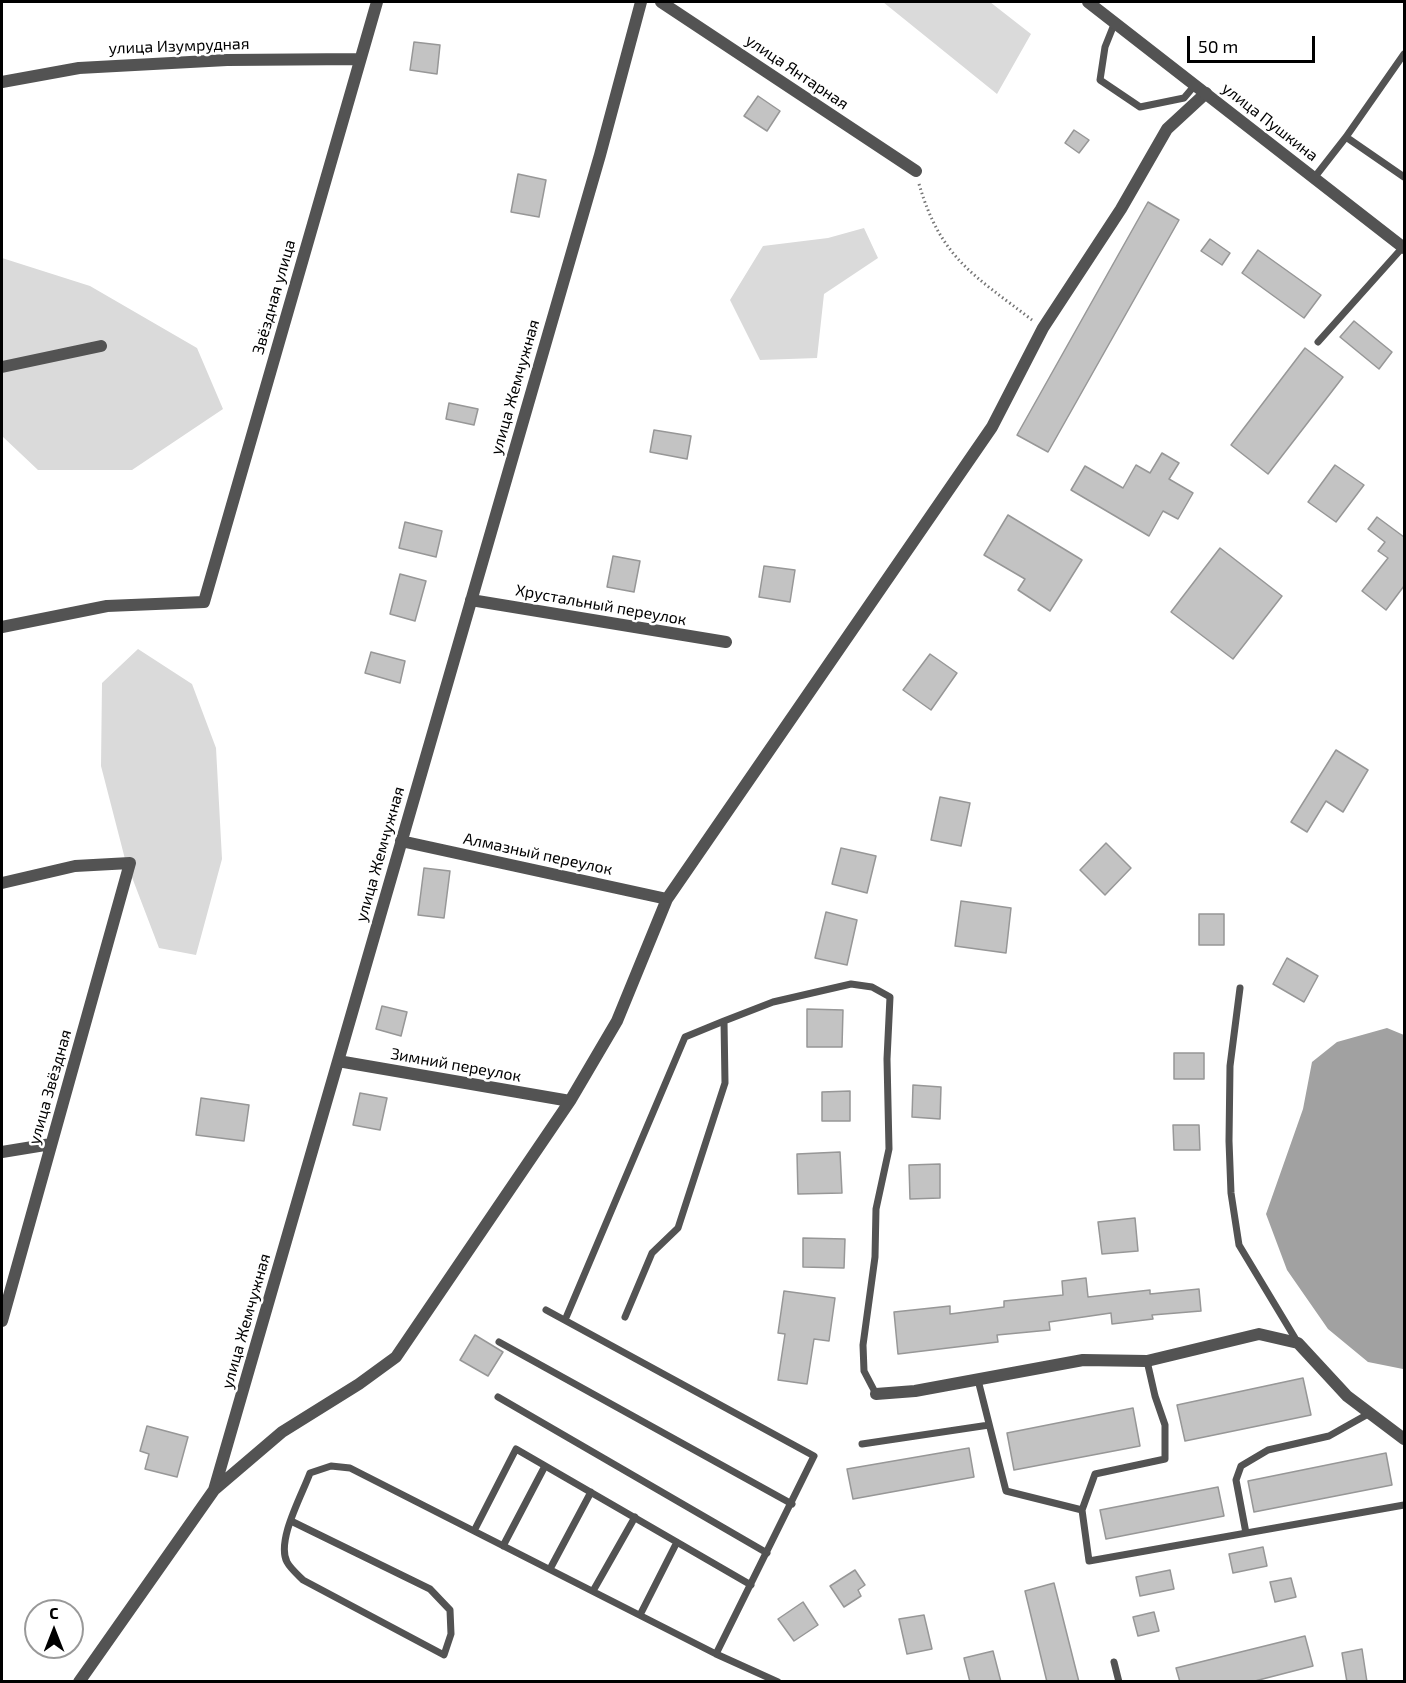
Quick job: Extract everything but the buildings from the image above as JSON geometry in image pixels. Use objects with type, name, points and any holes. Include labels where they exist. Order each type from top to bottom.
[{"type":"street","name":"Звёздная улица","points":[[2,627],[107,606],[204,602],[377,2]]},
{"type":"street","name":"улица Жемчужная","points":[[79,1682],[214,1490],[600,155],[640,2]]},
{"type":"street","name":"улица Янтарная","points":[[661,2],[916,171]]},
{"type":"street","name":"улица Пушкина","points":[[1088,2],[1404,248]]},
{"type":"street","name":"улица Изумрудная","points":[[2,82],[79,68],[227,60],[360,59]]},
{"type":"street","points":[[214,1490],[282,1432],[359,1384],[396,1357],[570,1101],[617,1021],[667,899],[992,428],[1043,328],[1121,209],[1167,129],[1206,93]]},
{"type":"street","points":[[2,367],[100,346]]},
{"type":"street","name":"Хрустальный переулок","points":[[471,600],[726,642]]},
{"type":"street","name":"Алмазный переулок","points":[[401,841],[667,899]]},
{"type":"street","name":"улица Звёздная","points":[[2,883],[75,866],[130,863],[2,1321]]},
{"type":"street","name":"Зимний переулок","points":[[338,1061],[570,1101]]},
{"type":"street","points":[[2,1152],[51,1144]]},
{"type":"street","points":[[876,1394],[915,1391],[1083,1360],[1147,1362],[1259,1334],[1298,1342],[1347,1396],[1404,1439]]},
{"type":"lane","points":[[1115,22],[1105,47],[1100,80],[1140,107],[1184,98],[1196,85]]},
{"type":"lane","points":[[1314,178],[1347,137],[1404,54]]},
{"type":"lane","points":[[1347,137],[1404,177]]},
{"type":"lane","points":[[1318,342],[1404,248]]},
{"type":"lane","points":[[565,1320],[685,1037],[773,1002],[852,984],[872,987],[890,997],[887,1059],[889,1149],[876,1209],[875,1257],[863,1345],[864,1371],[876,1394]]},
{"type":"lane","points":[[1240,988],[1230,1066],[1229,1141],[1231,1193],[1239,1245],[1298,1342]]},
{"type":"lane","points":[[625,1317],[652,1253],[678,1228],[725,1083],[724,1021]]},
{"type":"lane","points":[[546,1310],[814,1456],[716,1654]]},
{"type":"lane","points":[[499,1342],[792,1504]]},
{"type":"lane","points":[[1147,1362],[1165,1425],[1165,1459],[1095,1474],[1082,1510],[1089,1561],[1404,1505]]},
{"type":"lane","points":[[978,1380],[1006,1491],[1082,1510]]},
{"type":"lane","points":[[498,1397],[767,1553]]},
{"type":"lane","points":[[1246,1533],[1236,1480],[1241,1466],[1268,1450],[1329,1436],[1370,1413]]},
{"type":"lane","points":[[862,1444],[989,1425]]},
{"type":"lane","points":[[474,1530],[516,1449],[751,1585]]},
{"type":"lane","points":[[291,1521],[429,1588],[450,1610],[451,1634],[444,1655],[303,1580],[287,1562],[284,1540],[291,1521],[310,1473],[331,1466],[350,1468],[716,1654],[778,1682]]},
{"type":"lane","points":[[503,1546],[545,1466]]},
{"type":"lane","points":[[550,1569],[591,1492]]},
{"type":"lane","points":[[593,1591],[635,1518]]},
{"type":"lane","points":[[640,1615],[677,1542]]},
{"type":"lane","points":[[1114,1662],[1119,1682]]},
{"type":"path","points":[[916,171],[931,219],[954,256],[965,268],[1043,328]]},
{"type":"shaded area","points":[[883,2],[990,2],[1031,34],[997,94]]},
{"type":"shaded area","points":[[864,228],[878,258],[824,294],[817,358],[760,360],[730,300],[763,246],[828,238]]},
{"type":"shaded area","points":[[2,258],[90,286],[197,348],[223,409],[132,470],[38,470],[2,436]]},
{"type":"shaded area","points":[[138,649],[192,684],[216,748],[222,859],[196,955],[159,948],[125,859],[101,766],[102,683]]},
{"type":"shaded area","points":[[1387,1028],[1404,1035],[1403,1369],[1368,1362],[1328,1329],[1287,1270],[1266,1214],[1303,1109],[1312,1062],[1337,1042]]}]
